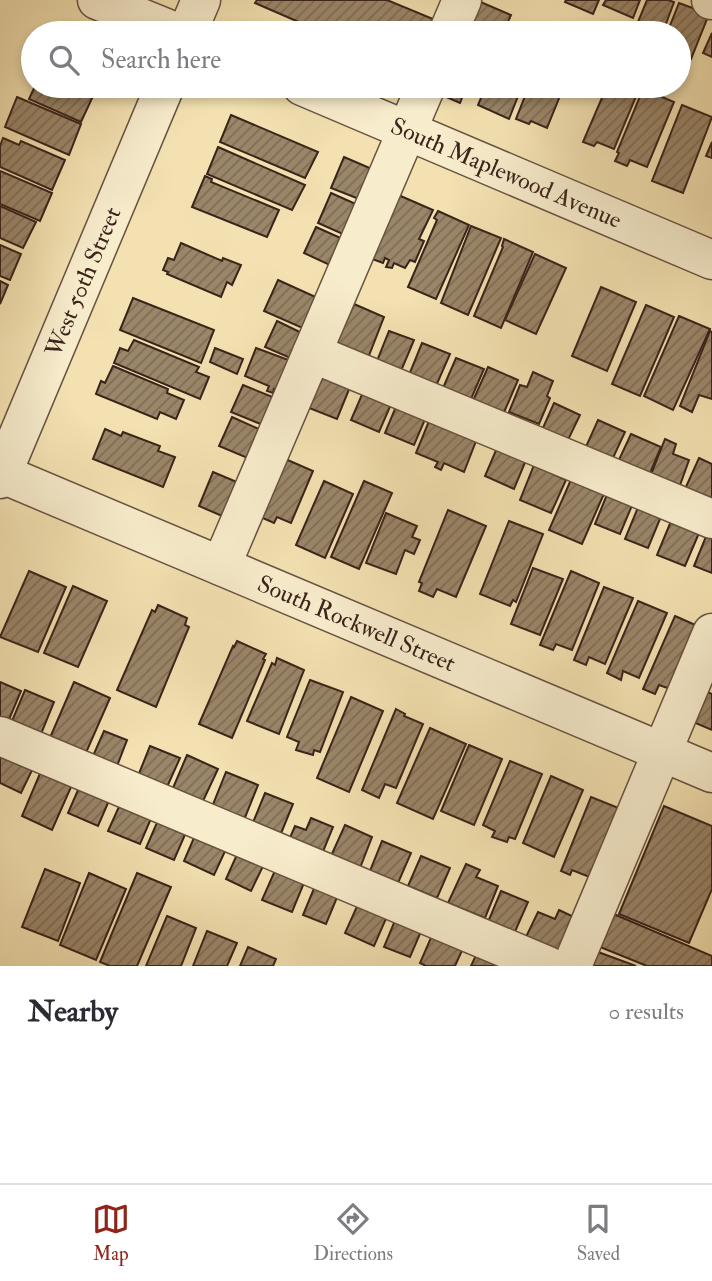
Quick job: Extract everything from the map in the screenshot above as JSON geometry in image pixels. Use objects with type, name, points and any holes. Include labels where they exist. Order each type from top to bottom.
[{"type":"street","points":[[97,0],[149,21]]},
{"type":"street","points":[[192,21],[201,0]]},
{"type":"street","points":[[453,21],[462,0]]},
{"type":"street","name":"West 50th Street","points":[[1,475],[160,98]]},
{"type":"street","name":"South Maplewood Avenue","points":[[331,98],[712,260]]},
{"type":"street","points":[[221,566],[421,98]]},
{"type":"street","points":[[312,353],[712,519]]},
{"type":"street","name":"South Rockwell Street","points":[[1,475],[712,773]]},
{"type":"street","points":[[572,966],[712,633]]},
{"type":"street","points":[[0,736],[548,966]]},
{"type":"building","points":[[257,0],[387,0],[433,19],[296,21],[255,3]]},
{"type":"building","points":[[476,0],[511,15],[508,21],[467,21]]},
{"type":"building","points":[[599,0],[593,14],[565,2]]},
{"type":"building","points":[[606,0],[640,0],[633,18],[603,5]]},
{"type":"building","points":[[647,0],[674,2],[667,21],[638,21]]},
{"type":"building","points":[[679,3],[709,14],[691,59],[691,21],[672,21]]},
{"type":"building","points":[[712,33],[712,57],[703,53]]},
{"type":"building","points":[[17,97],[81,124],[69,155],[5,127]]},
{"type":"building","points":[[29,98],[92,98],[81,122]]},
{"type":"building","points":[[448,98],[462,98],[460,103]]},
{"type":"building","points":[[481,98],[517,98],[509,119],[478,105]]},
{"type":"building","points":[[524,98],[559,98],[547,128],[531,121],[529,124],[516,119]]},
{"type":"building","points":[[602,98],[635,98],[614,149],[597,142],[594,146],[583,142]]},
{"type":"building","points":[[639,98],[664,98],[674,102],[647,167],[630,160],[627,166],[615,161],[619,153],[617,152]]},
{"type":"building","points":[[682,105],[712,117],[683,193],[652,181]]},
{"type":"building","points":[[231,115],[318,152],[305,178],[220,142]]},
{"type":"building","points":[[3,138],[19,145],[21,141],[65,160],[52,190],[0,167],[0,146]]},
{"type":"building","points":[[712,142],[712,158],[706,156]]},
{"type":"building","points":[[218,147],[305,185],[292,210],[207,174]]},
{"type":"building","points":[[344,157],[372,169],[359,199],[331,188]]},
{"type":"building","points":[[0,171],[52,193],[40,221],[0,204]]},
{"type":"building","points":[[205,176],[212,179],[211,182],[279,210],[267,237],[192,207]]},
{"type":"building","points":[[331,193],[358,205],[345,235],[318,223]]},
{"type":"building","points":[[396,194],[433,210],[419,239],[424,241],[415,262],[410,260],[405,268],[394,263],[392,268],[386,267],[389,260],[385,258],[383,263],[372,259]]},
{"type":"building","points":[[0,206],[36,222],[23,248],[0,238]]},
{"type":"building","points":[[438,211],[469,225],[436,299],[408,287],[437,220],[434,218]]},
{"type":"building","points":[[471,226],[501,238],[468,315],[441,303]]},
{"type":"building","points":[[316,227],[345,240],[334,267],[304,253]]},
{"type":"building","points":[[504,239],[533,252],[501,328],[474,316]]},
{"type":"building","points":[[181,243],[222,261],[223,258],[241,265],[232,285],[227,282],[221,297],[163,270],[168,258],[174,260]]},
{"type":"building","points":[[0,245],[21,254],[10,280],[0,276]]},
{"type":"building","points":[[535,254],[566,268],[536,334],[505,320]]},
{"type":"building","points":[[278,280],[320,299],[307,330],[264,311]]},
{"type":"building","points":[[0,281],[8,285],[0,304]]},
{"type":"building","points":[[601,287],[636,302],[607,371],[572,356]]},
{"type":"building","points":[[133,298],[214,330],[201,363],[120,330]]},
{"type":"building","points":[[354,304],[384,317],[368,358],[336,344]]},
{"type":"building","points":[[646,305],[674,317],[640,396],[612,384]]},
{"type":"building","points":[[679,316],[710,329],[673,410],[644,396]]},
{"type":"building","points":[[277,321],[306,335],[295,360],[265,347]]},
{"type":"building","points":[[389,331],[414,340],[401,371],[377,361]]},
{"type":"building","points":[[710,331],[712,399],[699,395],[692,412],[680,406]]},
{"type":"building","points":[[134,340],[199,367],[196,372],[209,377],[200,399],[114,363],[120,348],[128,351]]},
{"type":"building","points":[[422,343],[450,354],[436,386],[409,375]]},
{"type":"building","points":[[215,348],[243,359],[237,374],[210,362]]},
{"type":"building","points":[[256,348],[294,362],[282,392],[274,389],[273,393],[267,391],[269,386],[245,376]]},
{"type":"building","points":[[456,358],[484,369],[471,399],[443,388]]},
{"type":"building","points":[[113,366],[168,389],[167,393],[184,400],[176,419],[160,412],[157,419],[96,394],[101,381],[105,383]]},
{"type":"building","points":[[488,367],[518,380],[502,417],[472,403]]},
{"type":"building","points":[[533,372],[553,381],[547,396],[550,398],[539,424],[509,412],[520,385],[527,387]]},
{"type":"building","points":[[318,373],[350,387],[337,419],[304,406]]},
{"type":"building","points":[[243,385],[275,398],[263,425],[231,412]]},
{"type":"building","points":[[364,390],[392,402],[379,432],[351,420]]},
{"type":"building","points":[[554,403],[580,415],[567,442],[542,430]]},
{"type":"building","points":[[397,404],[426,417],[414,445],[385,433]]},
{"type":"building","points":[[232,417],[261,430],[250,459],[219,446]]},
{"type":"building","points":[[598,420],[625,432],[612,460],[585,449]]},
{"type":"building","points":[[429,421],[476,441],[464,472],[444,463],[441,470],[435,467],[438,462],[416,453]]},
{"type":"building","points":[[105,429],[121,436],[123,432],[160,446],[158,451],[175,457],[163,487],[93,459]]},
{"type":"building","points":[[631,434],[661,447],[648,478],[617,464]]},
{"type":"building","points":[[665,439],[676,444],[673,454],[689,460],[679,488],[650,477]]},
{"type":"building","points":[[497,448],[526,460],[514,489],[485,476]]},
{"type":"building","points":[[283,458],[313,471],[291,523],[277,517],[274,523],[258,516]]},
{"type":"building","points":[[699,458],[712,464],[712,500],[685,489]]},
{"type":"building","points":[[534,465],[566,480],[551,513],[520,500]]},
{"type":"building","points":[[213,472],[244,485],[229,519],[199,506]]},
{"type":"building","points":[[573,475],[606,489],[582,544],[549,530]]},
{"type":"building","points":[[324,481],[353,494],[325,558],[296,545]]},
{"type":"building","points":[[364,481],[392,493],[359,569],[331,557]]},
{"type":"building","points":[[608,492],[633,503],[620,534],[595,524]]},
{"type":"building","points":[[639,505],[662,514],[648,548],[625,539]]},
{"type":"building","points":[[448,510],[486,526],[456,597],[437,589],[433,597],[419,591],[422,583],[419,582]]},
{"type":"building","points":[[386,513],[417,526],[412,537],[420,540],[414,554],[405,550],[396,574],[366,563]]},
{"type":"building","points":[[509,521],[543,534],[516,602],[513,600],[510,606],[480,594]]},
{"type":"building","points":[[671,521],[699,533],[685,566],[657,555]]},
{"type":"building","points":[[707,534],[712,536],[712,573],[694,566]]},
{"type":"building","points":[[533,568],[563,579],[540,635],[511,624]]},
{"type":"building","points":[[29,571],[66,587],[38,652],[0,637]]},
{"type":"building","points":[[571,571],[599,583],[572,650],[556,644],[553,650],[540,645]]},
{"type":"building","points":[[73,586],[107,601],[78,667],[44,653]]},
{"type":"building","points":[[604,587],[633,598],[605,664],[589,657],[586,665],[574,660]]},
{"type":"building","points":[[638,601],[667,613],[639,678],[623,671],[621,680],[607,673]]},
{"type":"building","points":[[158,605],[187,618],[185,625],[189,627],[156,707],[117,690],[152,610],[155,612]]},
{"type":"building","points":[[675,616],[700,627],[673,690],[659,685],[655,694],[643,689]]},
{"type":"building","points":[[237,641],[266,654],[232,738],[199,724]]},
{"type":"building","points":[[277,658],[304,670],[279,734],[247,721],[272,663],[275,665]]},
{"type":"building","points":[[310,680],[343,692],[320,752],[314,750],[313,755],[296,750],[299,742],[287,737]]},
{"type":"building","points":[[0,682],[21,691],[8,722],[0,718]]},
{"type":"building","points":[[74,682],[110,698],[85,755],[49,740]]},
{"type":"building","points":[[699,688],[712,694],[712,730],[686,719]]},
{"type":"building","points":[[25,690],[54,702],[41,734],[12,721]]},
{"type":"building","points":[[351,697],[383,711],[349,792],[317,778]]},
{"type":"building","points":[[396,709],[405,714],[404,716],[423,724],[396,788],[385,784],[379,798],[362,790]]},
{"type":"building","points":[[430,728],[466,744],[433,819],[397,803]]},
{"type":"building","points":[[104,731],[127,740],[117,766],[93,756]]},
{"type":"building","points":[[469,745],[502,759],[474,825],[441,811]]},
{"type":"building","points":[[150,746],[180,758],[167,787],[138,776]]},
{"type":"building","points":[[0,755],[35,764],[21,793],[0,783]]},
{"type":"building","points":[[187,755],[218,769],[203,801],[173,788]]},
{"type":"building","points":[[510,761],[542,774],[515,839],[509,837],[507,842],[492,837],[495,831],[483,825]]},
{"type":"building","points":[[44,764],[75,778],[52,830],[22,816]]},
{"type":"building","points":[[226,772],[258,785],[244,820],[212,807]]},
{"type":"building","points":[[551,776],[583,790],[554,857],[523,843]]},
{"type":"building","points":[[81,783],[111,796],[98,826],[68,813]]},
{"type":"building","points":[[265,793],[293,804],[280,836],[252,825]]},
{"type":"building","points":[[591,797],[626,811],[597,880],[572,870],[570,875],[561,871]]},
{"type":"building","points":[[122,800],[153,814],[140,844],[108,831]]},
{"type":"building","points":[[664,806],[712,826],[712,889],[689,943],[619,914]]},
{"type":"building","points":[[159,818],[187,830],[174,860],[146,848]]},
{"type":"building","points":[[311,818],[333,827],[322,854],[289,840],[295,826],[306,830]]},
{"type":"building","points":[[345,825],[372,837],[360,868],[331,856]]},
{"type":"building","points":[[196,833],[227,847],[214,875],[184,861]]},
{"type":"building","points":[[382,841],[411,853],[398,883],[370,871]]},
{"type":"building","points":[[239,850],[265,862],[251,891],[226,879]]},
{"type":"building","points":[[421,856],[450,868],[437,898],[408,886]]},
{"type":"building","points":[[466,864],[480,870],[476,877],[498,886],[485,918],[448,903]]},
{"type":"building","points":[[277,866],[306,878],[292,912],[262,900]]},
{"type":"building","points":[[45,869],[80,883],[58,941],[22,927]]},
{"type":"building","points":[[89,873],[126,889],[96,960],[60,945]]},
{"type":"building","points":[[137,873],[171,887],[137,966],[110,966],[100,962]]},
{"type":"building","points":[[315,886],[338,895],[326,924],[303,915]]},
{"type":"building","points":[[501,891],[528,902],[514,934],[488,922]]},
{"type":"building","points":[[359,902],[388,914],[374,946],[345,933]]},
{"type":"building","points":[[559,910],[578,919],[561,956],[525,939],[538,912],[555,919]]},
{"type":"building","points":[[609,912],[712,956],[712,966],[647,966],[595,945]]},
{"type":"building","points":[[167,916],[196,928],[181,966],[146,966]]},
{"type":"building","points":[[396,918],[422,929],[410,957],[384,947]]},
{"type":"building","points":[[207,931],[237,943],[227,966],[193,966]]},
{"type":"building","points":[[433,933],[464,946],[455,966],[426,966],[420,963]]},
{"type":"building","points":[[248,947],[276,959],[273,966],[240,966]]},
{"type":"building","points":[[598,952],[636,966],[593,966]]},
{"type":"building","points":[[477,953],[503,966],[471,966]]}]
